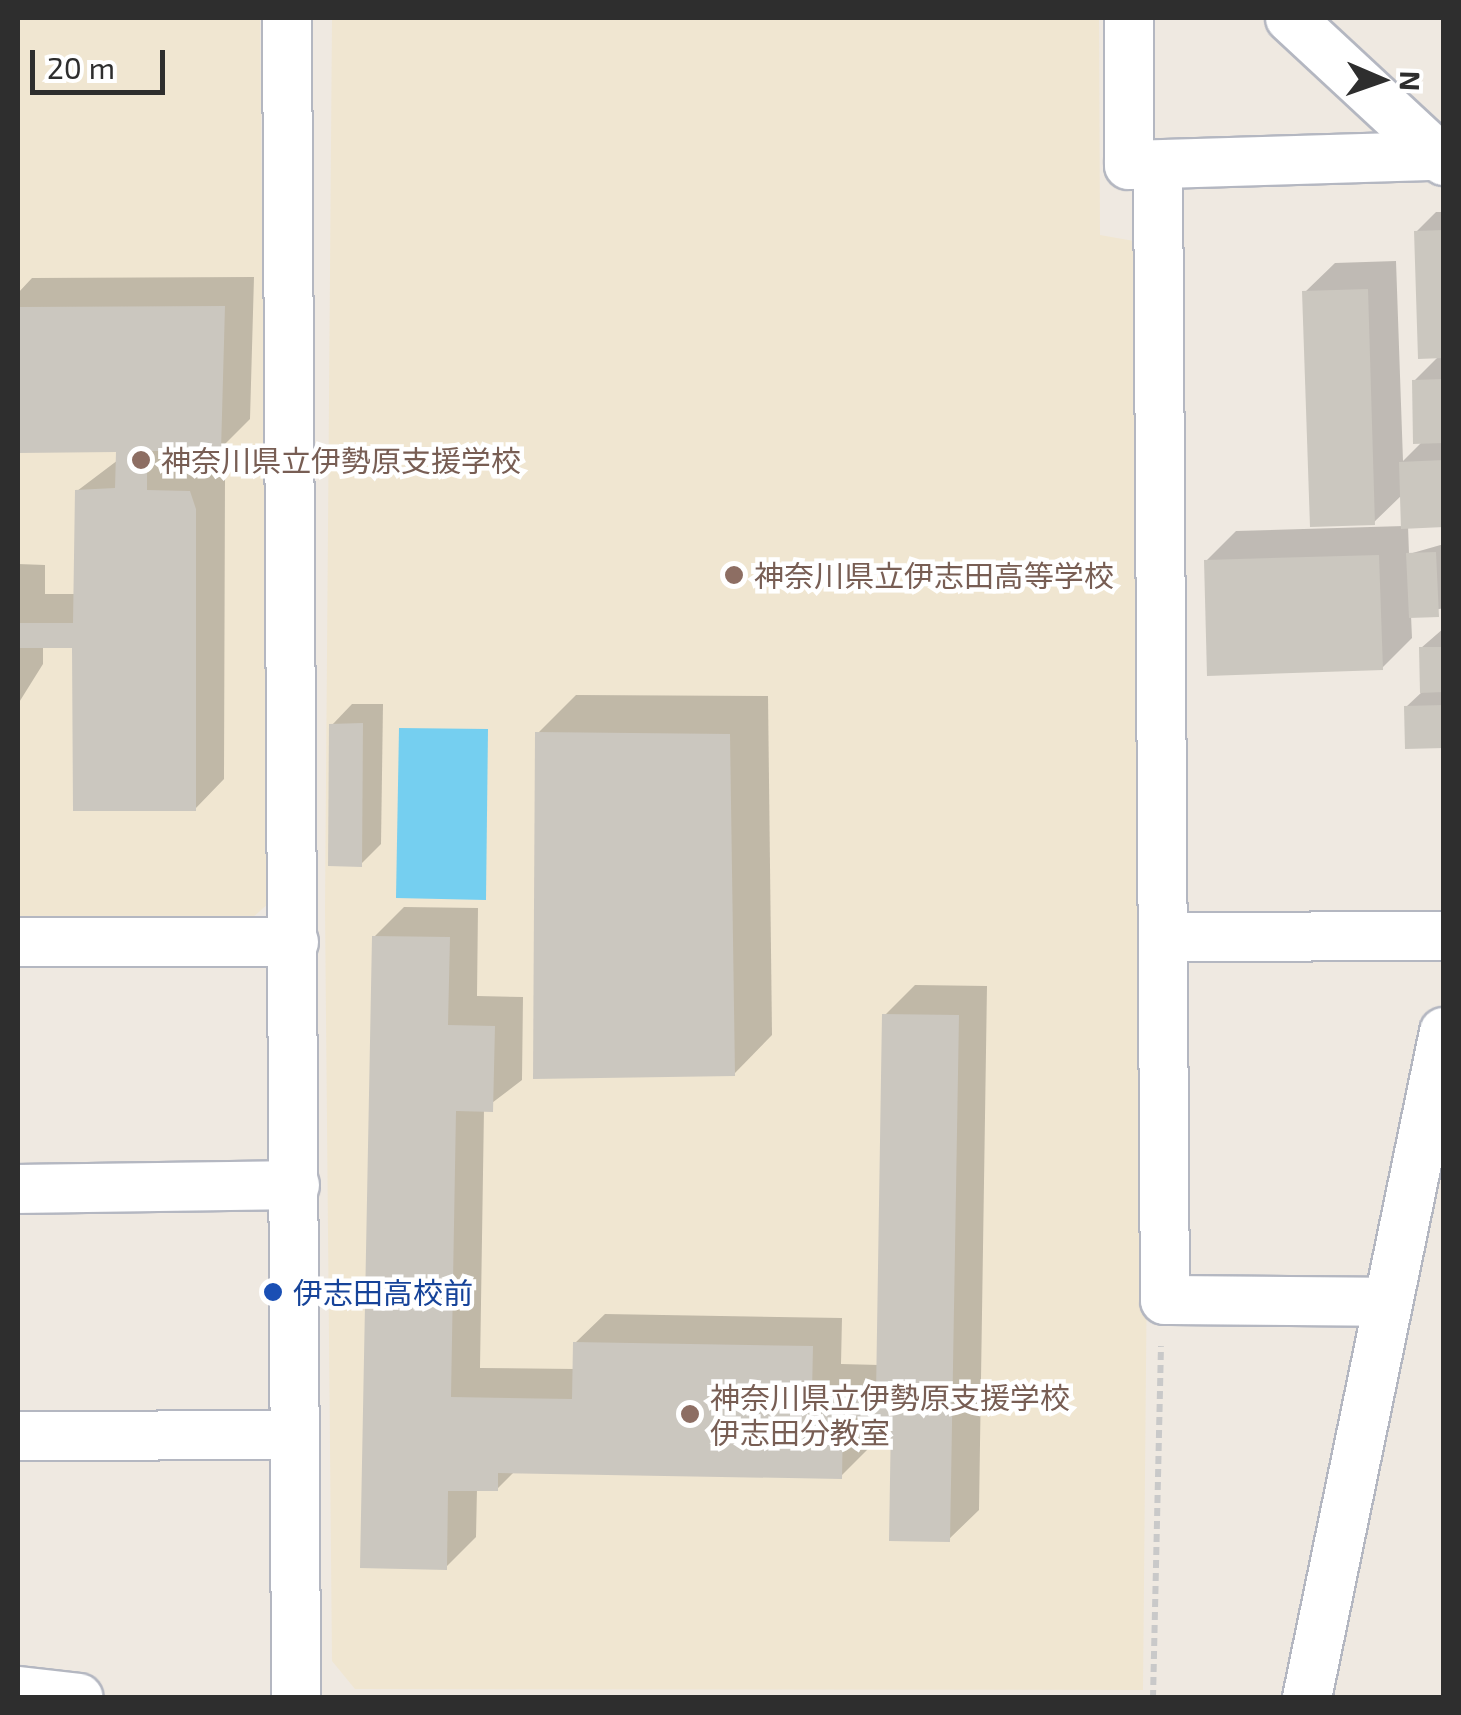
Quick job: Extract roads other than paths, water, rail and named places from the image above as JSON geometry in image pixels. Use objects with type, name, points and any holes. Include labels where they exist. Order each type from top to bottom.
[{"type":"street","points":[[287,18],[296,1698]]},
{"type":"street","points":[[1128,18],[1129,165],[1441,158]]},
{"type":"street","points":[[1290,18],[1441,158]]},
{"type":"street","points":[[1158,165],[1170,938],[1165,1300],[1384,1302]]},
{"type":"street","points":[[1170,938],[1444,936]]},
{"type":"street","points":[[18,942],[294,942]]},
{"type":"street","points":[[1307,1698],[1384,1302],[1426,1198],[1444,1032]]},
{"type":"street","points":[[18,1189],[295,1185]]},
{"type":"street","points":[[18,1436],[294,1435]]},
{"type":"street","points":[[18,1691],[78,1698]]},
{"type":"water","points":[[399,728],[488,729],[486,900],[396,898]]},
{"type":"place","name":"神奈川県立伊勢原支援学校","points":[[141,460]]},
{"type":"place","name":"神奈川県立伊志田高等学校","points":[[734,575]]},
{"type":"place","name":"伊志田高校前","points":[[273,1292]]},
{"type":"place","name":"神奈川県立伊勢原支援学校 伊志田分教室","points":[[690,1414]]}]
